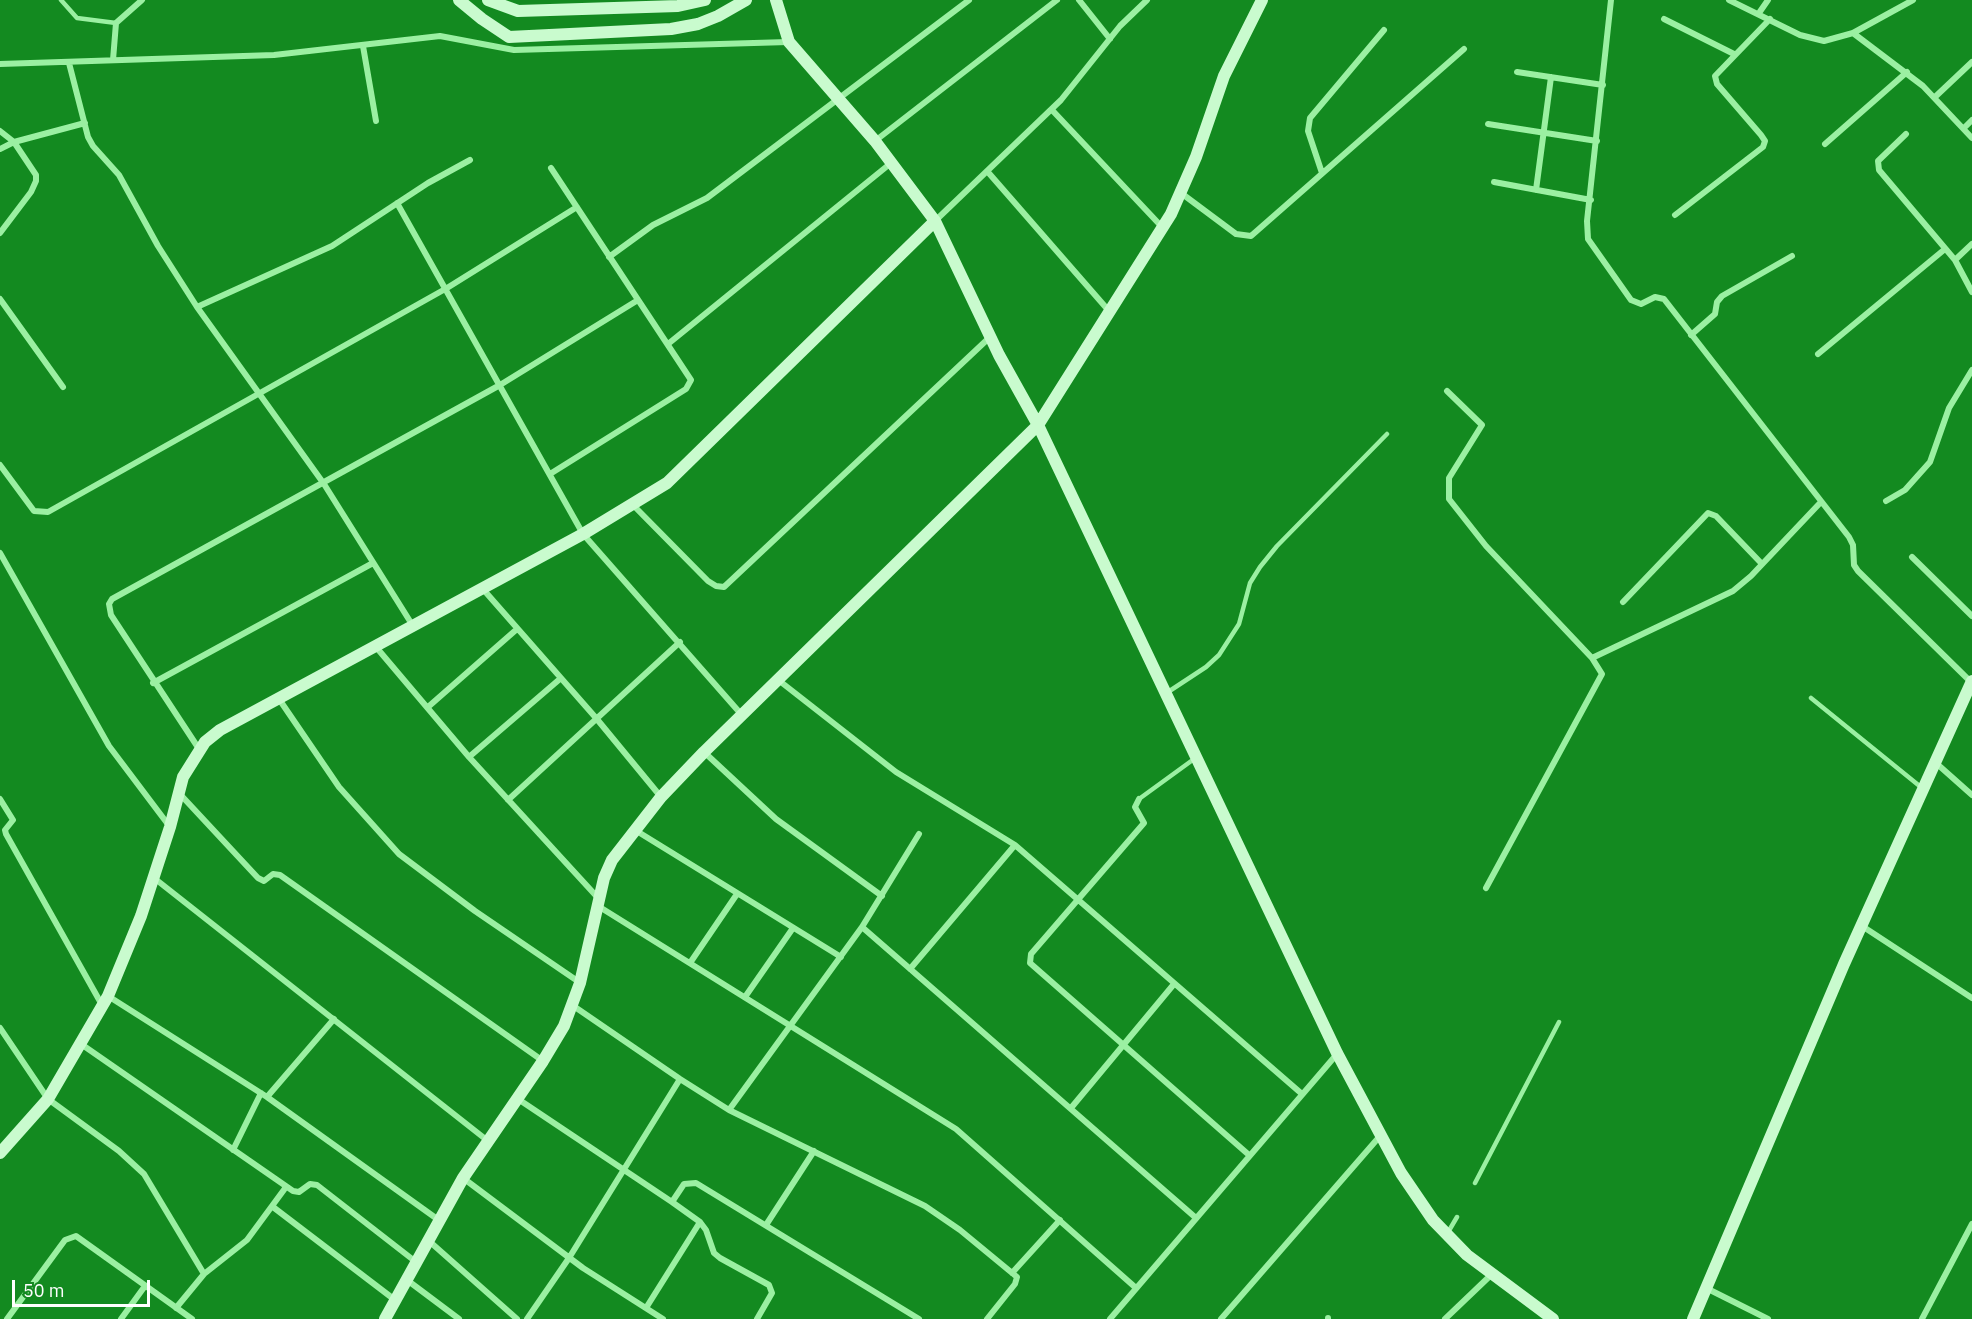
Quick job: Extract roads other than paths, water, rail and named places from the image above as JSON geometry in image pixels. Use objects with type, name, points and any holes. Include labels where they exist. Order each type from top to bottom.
[{"type":"street","points":[[113,60],[116,23],[134,4],[142,0]]},
{"type":"street","points":[[459,0],[509,37],[671,28],[698,24],[746,0]]},
{"type":"street","points":[[488,0],[518,11],[678,6],[705,0]]},
{"type":"street","points":[[776,0],[789,42],[875,141],[935,221],[991,337],[1038,425],[1337,1053],[1401,1173],[1433,1220],[1447,1234],[1491,1275],[1553,1319]]},
{"type":"street","points":[[609,257],[653,225],[707,198],[969,0]]},
{"type":"street","points":[[875,141],[1057,0]]},
{"type":"street","points":[[1079,0],[1110,39]]},
{"type":"street","points":[[0,1153],[48,1099],[105,1000],[125,958],[154,878],[178,792],[199,749],[220,730],[583,534],[667,483],[1052,110],[1110,39],[1148,0]]},
{"type":"street","points":[[385,1319],[463,1178],[518,1099],[564,1026],[580,983],[599,902],[612,860],[661,797],[741,714],[1038,425],[1163,228],[1196,158],[1224,76],[1262,0]]},
{"type":"street","points":[[1611,0],[1588,239],[1631,300],[1641,304],[1660,297],[1853,545],[1854,565],[1858,571],[1972,681],[1862,926],[1693,1319]]},
{"type":"street","points":[[1729,0],[1811,39],[1824,41],[1853,33],[1913,0]]},
{"type":"street","points":[[1759,13],[1768,0]]},
{"type":"street","points":[[1664,18],[1734,54]]},
{"type":"street","points":[[1675,215],[1763,147],[1765,141],[1761,135],[1715,80],[1718,70],[1770,19]]},
{"type":"street","points":[[1322,173],[1308,130],[1310,118],[1384,30]]},
{"type":"street","points":[[1853,33],[1906,72],[1935,97],[1972,138]]},
{"type":"street","points":[[0,64],[274,55],[441,36],[514,50],[789,42]]},
{"type":"street","points":[[363,46],[376,121]]},
{"type":"street","points":[[1180,192],[1236,234],[1251,236],[1464,49]]},
{"type":"street","points":[[69,63],[93,146],[119,175],[158,246],[197,307],[324,484],[413,627]]},
{"type":"street","points":[[1935,97],[1972,63]]},
{"type":"street","points":[[1517,72],[1602,85]]},
{"type":"street","points":[[1826,144],[1906,72]]},
{"type":"street","points":[[1536,190],[1551,77]]},
{"type":"street","points":[[1052,110],[1163,228]]},
{"type":"street","points":[[1964,128],[1972,120]]},
{"type":"street","points":[[0,149],[14,142],[85,123]]},
{"type":"street","points":[[1488,124],[1597,141]]},
{"type":"street","points":[[0,131],[14,142],[36,175],[36,185],[0,233]]},
{"type":"street","points":[[1906,134],[1878,161],[1879,170],[1955,260],[1972,292]]},
{"type":"street","points":[[197,307],[332,246],[397,203],[470,160]]},
{"type":"street","points":[[668,344],[892,162]]},
{"type":"street","points":[[550,474],[690,385],[688,375],[551,168]]},
{"type":"street","points":[[987,171],[1110,312]]},
{"type":"street","points":[[1494,182],[1591,200]]},
{"type":"street","points":[[397,203],[447,288],[583,534],[741,714]]},
{"type":"street","points":[[0,465],[34,511],[48,512],[447,288],[577,207]]},
{"type":"street","points":[[1955,260],[1972,244]]},
{"type":"street","points":[[1818,354],[1946,249]]},
{"type":"street","points":[[1691,335],[1715,314],[1722,296],[1792,256]]},
{"type":"street","points":[[0,299],[63,387]]},
{"type":"street","points":[[199,749],[153,683],[111,615],[108,604],[112,599],[500,385],[638,300]]},
{"type":"street","points":[[633,505],[708,581],[716,586],[724,587],[991,337]]},
{"type":"street","points":[[1886,501],[1905,490],[1930,462],[1949,408],[1972,370]]},
{"type":"street","points":[[1447,391],[1482,425],[1449,478],[1449,499],[1486,546],[1600,668],[1600,681],[1486,888]]},
{"type":"street","points":[[1592,658],[1726,595],[1762,564],[1820,503]]},
{"type":"street","points":[[1623,602],[1708,513],[1716,516],[1762,564]]},
{"type":"street","points":[[0,553],[109,746],[170,827]]},
{"type":"street","points":[[1912,557],[1972,616]]},
{"type":"street","points":[[153,683],[373,563]]},
{"type":"street","points":[[482,588],[596,718],[661,797]]},
{"type":"street","points":[[428,707],[517,629]]},
{"type":"street","points":[[508,800],[680,642]]},
{"type":"street","points":[[376,647],[469,757],[599,902],[690,963],[956,1129],[1136,1288]]},
{"type":"street","points":[[469,757],[561,678]]},
{"type":"street","points":[[777,679],[896,772],[1015,845],[1302,1094]]},
{"type":"street","points":[[279,699],[339,787],[399,854],[475,911],[580,983]]},
{"type":"street","points":[[704,752],[776,819],[882,896]]},
{"type":"street","points":[[1936,763],[1972,795]]},
{"type":"street","points":[[178,792],[258,878],[264,880],[273,874],[280,875],[543,1061]]},
{"type":"street","points":[[0,799],[13,820],[5,830],[6,834],[105,1000],[264,1095],[440,1222]]},
{"type":"street","points":[[1139,799],[1135,807],[1144,823],[1031,954],[1030,963],[1250,1155]]},
{"type":"street","points":[[634,830],[841,957]]},
{"type":"street","points":[[729,1110],[862,927],[919,834]]},
{"type":"street","points":[[910,969],[1015,845]]},
{"type":"street","points":[[154,878],[488,1141]]},
{"type":"street","points":[[690,963],[737,894]]},
{"type":"street","points":[[1862,926],[1972,998]]},
{"type":"street","points":[[862,927],[1196,1218]]},
{"type":"street","points":[[746,997],[793,928]]},
{"type":"street","points":[[1071,1108],[1174,984]]},
{"type":"street","points":[[572,1005],[729,1110],[943,1216],[1017,1278],[1015,1284],[987,1319]]},
{"type":"street","points":[[233,1150],[264,1095],[334,1019]]},
{"type":"street","points":[[0,1028],[48,1099],[119,1151],[144,1174],[204,1274]]},
{"type":"street","points":[[81,1044],[286,1187],[297,1192],[310,1184],[317,1185],[417,1263]]},
{"type":"street","points":[[1110,1319],[1337,1053]]},
{"type":"street","points":[[527,1319],[569,1258],[680,1079]]},
{"type":"street","points":[[518,1099],[700,1222],[706,1230],[714,1253],[766,1282],[772,1293],[757,1319]]},
{"type":"street","points":[[1221,1319],[1381,1136]]},
{"type":"street","points":[[766,1226],[814,1152]]},
{"type":"street","points":[[463,1178],[569,1258],[663,1319]]},
{"type":"street","points":[[672,1202],[684,1184],[692,1182],[919,1319]]},
{"type":"street","points":[[176,1308],[204,1274],[247,1240],[286,1187]]},
{"type":"street","points":[[273,1207],[396,1300]]},
{"type":"street","points":[[1012,1273],[1060,1220]]},
{"type":"street","points":[[646,1308],[700,1222]]},
{"type":"street","points":[[1922,1319],[1972,1224]]},
{"type":"street","points":[[7,1319],[70,1236],[76,1236],[192,1319]]},
{"type":"street","points":[[429,1241],[517,1319]]},
{"type":"street","points":[[1445,1319],[1491,1275]]},
{"type":"street","points":[[407,1280],[459,1319]]},
{"type":"street","points":[[121,1319],[145,1286]]},
{"type":"street","points":[[1706,1288],[1768,1319]]},
{"type":"lane","points":[[61,0],[78,18],[116,23]]},
{"type":"lane","points":[[1166,693],[1206,667],[1219,655],[1239,624],[1250,583],[1260,567],[1277,546],[1387,434]]},
{"type":"lane","points":[[1811,698],[1924,789]]},
{"type":"lane","points":[[1139,799],[1196,757]]},
{"type":"lane","points":[[1475,1183],[1559,1022]]},
{"type":"lane","points":[[1447,1234],[1456,1217]]}]
